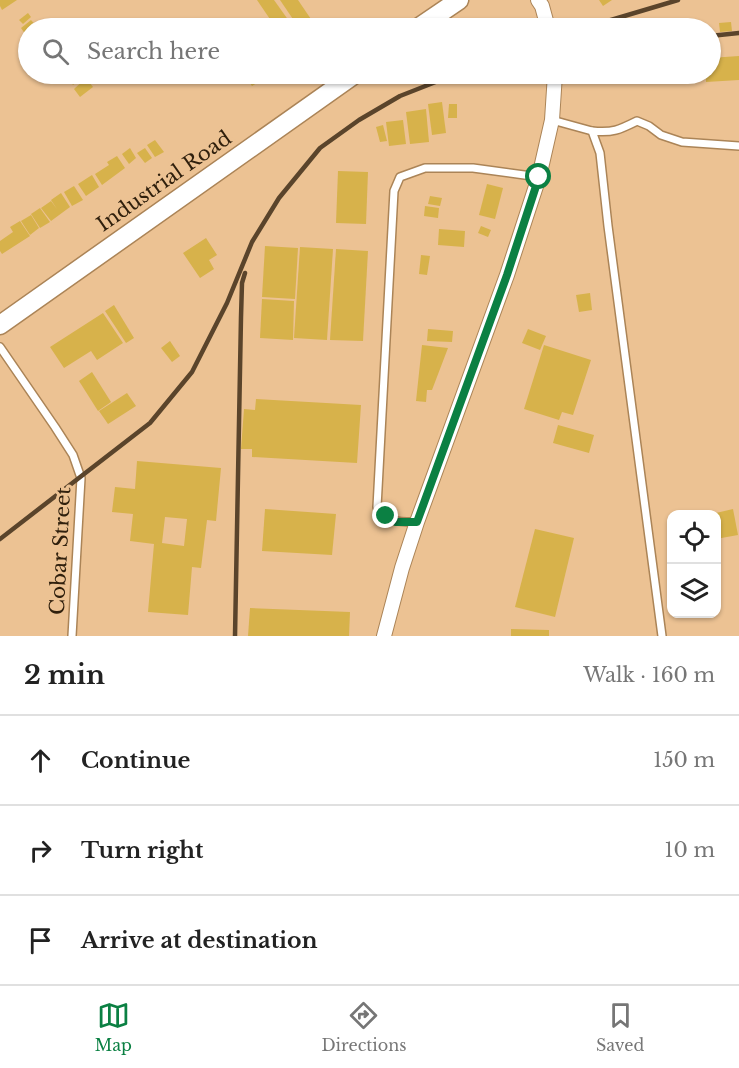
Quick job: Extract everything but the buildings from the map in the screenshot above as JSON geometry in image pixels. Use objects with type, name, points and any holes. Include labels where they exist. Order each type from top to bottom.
[{"type":"street","points":[[433,18],[459,0]]},
{"type":"street","points":[[538,0],[545,18]]},
{"type":"street","name":"Industrial Road","points":[[0,325],[341,84]]},
{"type":"street","points":[[384,636],[417,522],[507,275],[539,177],[552,120],[554,84]]},
{"type":"lane","points":[[552,120],[604,132],[617,131],[638,121],[661,135],[682,142],[739,147]]},
{"type":"lane","points":[[592,131],[600,153],[662,636]]},
{"type":"lane","points":[[417,522],[396,522],[377,507],[394,191],[400,177],[424,168],[473,168],[539,177]]},
{"type":"lane","name":"Cobar Street","points":[[0,347],[73,455],[81,478],[72,636]]},
{"type":"railway","points":[[618,18],[678,0]]},
{"type":"railway","points":[[721,35],[739,33]]},
{"type":"railway","points":[[0,539],[150,423],[192,372],[227,303],[252,242],[279,198],[320,148],[359,120],[400,96],[431,84]]},
{"type":"railway","points":[[235,636],[241,317],[242,283],[245,273]]},
{"type":"route","points":[[386,516],[396,522],[417,522],[507,275],[539,177]]}]
